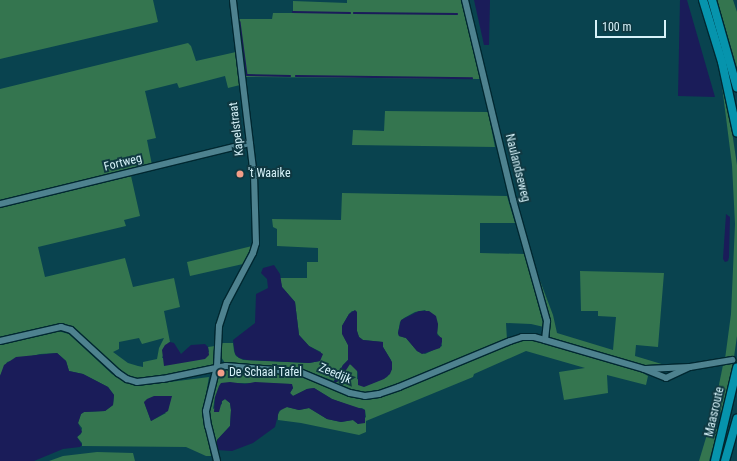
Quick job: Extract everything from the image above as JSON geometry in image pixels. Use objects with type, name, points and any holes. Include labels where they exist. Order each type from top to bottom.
[{"type":"highway","points":[[703,0],[722,62],[737,132]]},
{"type":"highway","points":[[712,0],[737,88]]},
{"type":"highway","name":"Maasroute","points":[[715,461],[737,368]]},
{"type":"highway","name":"Maasroute","points":[[725,461],[737,419]]},
{"type":"street","name":"Kapelstraat","points":[[217,461],[208,426],[206,411],[217,367],[220,318],[253,253],[256,243],[255,189],[233,0]]},
{"type":"street","name":"Naulandseweg","points":[[465,0],[513,200],[547,321],[545,340]]},
{"type":"street","name":"Fortweg","points":[[0,204],[250,144]]},
{"type":"street","name":"Zeedijk","points":[[0,341],[57,327],[67,328],[118,373],[127,379],[137,382],[163,379],[226,366],[296,372],[311,375],[350,393],[372,395],[399,387],[515,339],[528,337],[545,340],[644,369],[666,378],[690,367]]},
{"type":"street","name":"Zeedijk","points":[[644,369],[690,367],[732,360]]},
{"type":"green space","points":[[0,0],[153,0],[158,22],[0,59]]},
{"type":"green space","points":[[347,0],[461,0],[480,79],[245,77],[238,19],[272,19],[273,13],[293,13],[293,1],[347,3]]},
{"type":"green space","points":[[717,0],[733,0],[737,12],[737,68]]},
{"type":"green space","points":[[188,43],[191,46],[196,61],[236,52],[240,85],[228,88],[225,76],[179,88],[177,83],[145,91],[156,138],[147,140],[152,165],[0,201],[0,89]]},
{"type":"green space","points":[[721,78],[729,112],[737,165],[737,336],[734,357],[725,359],[731,314],[735,224],[732,165]]},
{"type":"green space","points":[[385,111],[488,112],[495,147],[352,145],[353,130],[384,131]]},
{"type":"green space","points":[[131,176],[140,216],[124,220],[126,226],[38,247],[45,277],[125,258],[133,287],[174,278],[180,307],[164,311],[170,342],[168,343],[162,358],[209,352],[208,347],[215,346],[213,366],[147,380],[137,380],[128,378],[71,329],[0,338],[0,207]],"holes":[[[139,338],[142,344],[164,338],[159,348],[157,359],[143,362],[143,367],[128,363],[113,352],[119,349],[119,342]]]},
{"type":"green space","points":[[342,193],[507,196],[515,223],[480,223],[480,253],[525,254],[544,327],[531,324],[506,323],[507,340],[378,392],[365,394],[335,383],[342,377],[348,364],[353,365],[357,370],[357,379],[370,384],[387,377],[392,369],[391,360],[383,347],[383,342],[363,340],[359,337],[357,331],[357,312],[352,311],[342,326],[344,337],[348,345],[348,360],[343,365],[334,381],[307,371],[295,369],[225,363],[221,357],[220,343],[233,343],[236,356],[243,360],[309,363],[320,361],[321,352],[309,346],[299,335],[295,302],[282,287],[280,278],[307,278],[307,262],[318,262],[318,248],[277,246],[277,229],[273,227],[272,219],[341,220]],"holes":[[[425,310],[438,324],[437,333],[440,337],[442,346],[425,354],[417,351],[406,338],[399,336],[398,333],[400,322],[415,312]]]},
{"type":"green space","points":[[252,246],[243,264],[190,276],[187,262]]},
{"type":"green space","points":[[536,270],[553,315],[557,333],[613,350],[616,317],[598,316],[598,311],[581,311],[580,271],[664,273],[658,347],[636,345],[635,356],[665,365],[640,366],[550,338],[549,319]]},
{"type":"green space","points":[[58,331],[69,334],[112,374],[128,383],[146,385],[209,377],[203,411],[211,456],[206,456],[186,447],[82,446],[82,443],[77,437],[81,434],[82,428],[78,423],[81,414],[84,412],[105,411],[113,405],[114,395],[108,387],[83,374],[69,371],[66,361],[57,353],[40,354],[7,362],[0,376],[0,345]],"holes":[[[144,402],[166,413],[151,421]]]},
{"type":"green space","points":[[535,339],[638,370],[648,376],[646,385],[607,375],[608,393],[564,400],[559,372],[585,368],[526,351],[474,374],[473,377],[366,421],[366,432],[359,435],[301,423],[278,420],[278,414],[282,408],[287,407],[299,410],[309,408],[327,419],[341,422],[353,420],[358,424],[366,417],[365,410],[362,408],[356,408],[332,399],[314,388],[307,389],[293,396],[290,393],[293,388],[291,384],[238,383],[215,397],[213,409],[222,404],[222,401],[225,399],[230,403],[231,410],[230,426],[217,440],[216,446],[209,410],[217,375],[222,370],[295,374],[307,377],[356,397],[370,399],[399,389],[518,341]]},
{"type":"green space","points":[[733,362],[722,413],[714,409],[723,365]]},
{"type":"green space","points":[[711,429],[718,429],[709,461],[699,461],[708,431]]},
{"type":"green space","points":[[97,452],[133,453],[135,461],[49,461],[63,456]]},
{"type":"shaded area","points":[[474,0],[490,0],[489,45],[484,45]]},
{"type":"shaded area","points":[[680,0],[687,0],[715,97],[678,96]]},
{"type":"shaded area","points":[[726,214],[730,217],[729,257],[728,261],[725,262],[723,259]]},
{"type":"shaded area","points":[[274,265],[280,274],[282,287],[295,302],[299,335],[309,346],[323,354],[320,361],[309,363],[247,360],[239,358],[235,354],[233,340],[255,323],[256,294],[268,288],[267,279],[261,273],[263,268]]},
{"type":"shaded area","points":[[355,310],[357,312],[357,331],[359,337],[363,340],[383,342],[383,347],[392,362],[390,374],[384,379],[364,387],[358,385],[358,372],[350,364],[339,381],[335,383],[334,381],[343,365],[348,360],[348,345],[342,334],[342,326],[349,314]]},
{"type":"shaded area","points":[[419,311],[429,311],[436,316],[438,324],[437,335],[442,338],[440,348],[422,354],[417,351],[406,338],[399,336],[398,333],[401,320]]},
{"type":"shaded area","points":[[170,342],[174,343],[181,354],[191,345],[205,344],[208,347],[209,355],[205,359],[164,366],[162,350],[165,345]]},
{"type":"shaded area","points":[[57,353],[66,361],[69,371],[83,374],[108,387],[114,395],[113,405],[105,411],[84,412],[81,414],[78,423],[82,432],[77,437],[82,445],[80,447],[63,449],[34,461],[0,461],[0,376],[4,365],[16,357]]},
{"type":"shaded area","points":[[230,382],[245,384],[255,382],[292,384],[293,388],[290,393],[293,396],[307,389],[314,388],[332,399],[365,410],[365,423],[358,424],[353,420],[341,422],[327,419],[309,408],[299,410],[287,407],[279,411],[275,427],[253,443],[232,451],[217,450],[217,440],[230,426],[231,410],[230,403],[225,399],[222,401],[219,412],[214,412],[215,397],[221,383]]},
{"type":"shaded area","points":[[154,396],[172,396],[168,411],[151,421],[144,402]]},
{"type":"waterway","points":[[293,12],[350,13]]},
{"type":"waterway","points":[[354,13],[457,14]]},
{"type":"waterway","points":[[240,22],[247,75],[290,76]]},
{"type":"waterway","points":[[296,76],[472,78]]},
{"type":"place","name":"'t Waaike","points":[[240,174]]},
{"type":"place","name":"De Schaal Tafel","points":[[221,373]]}]
